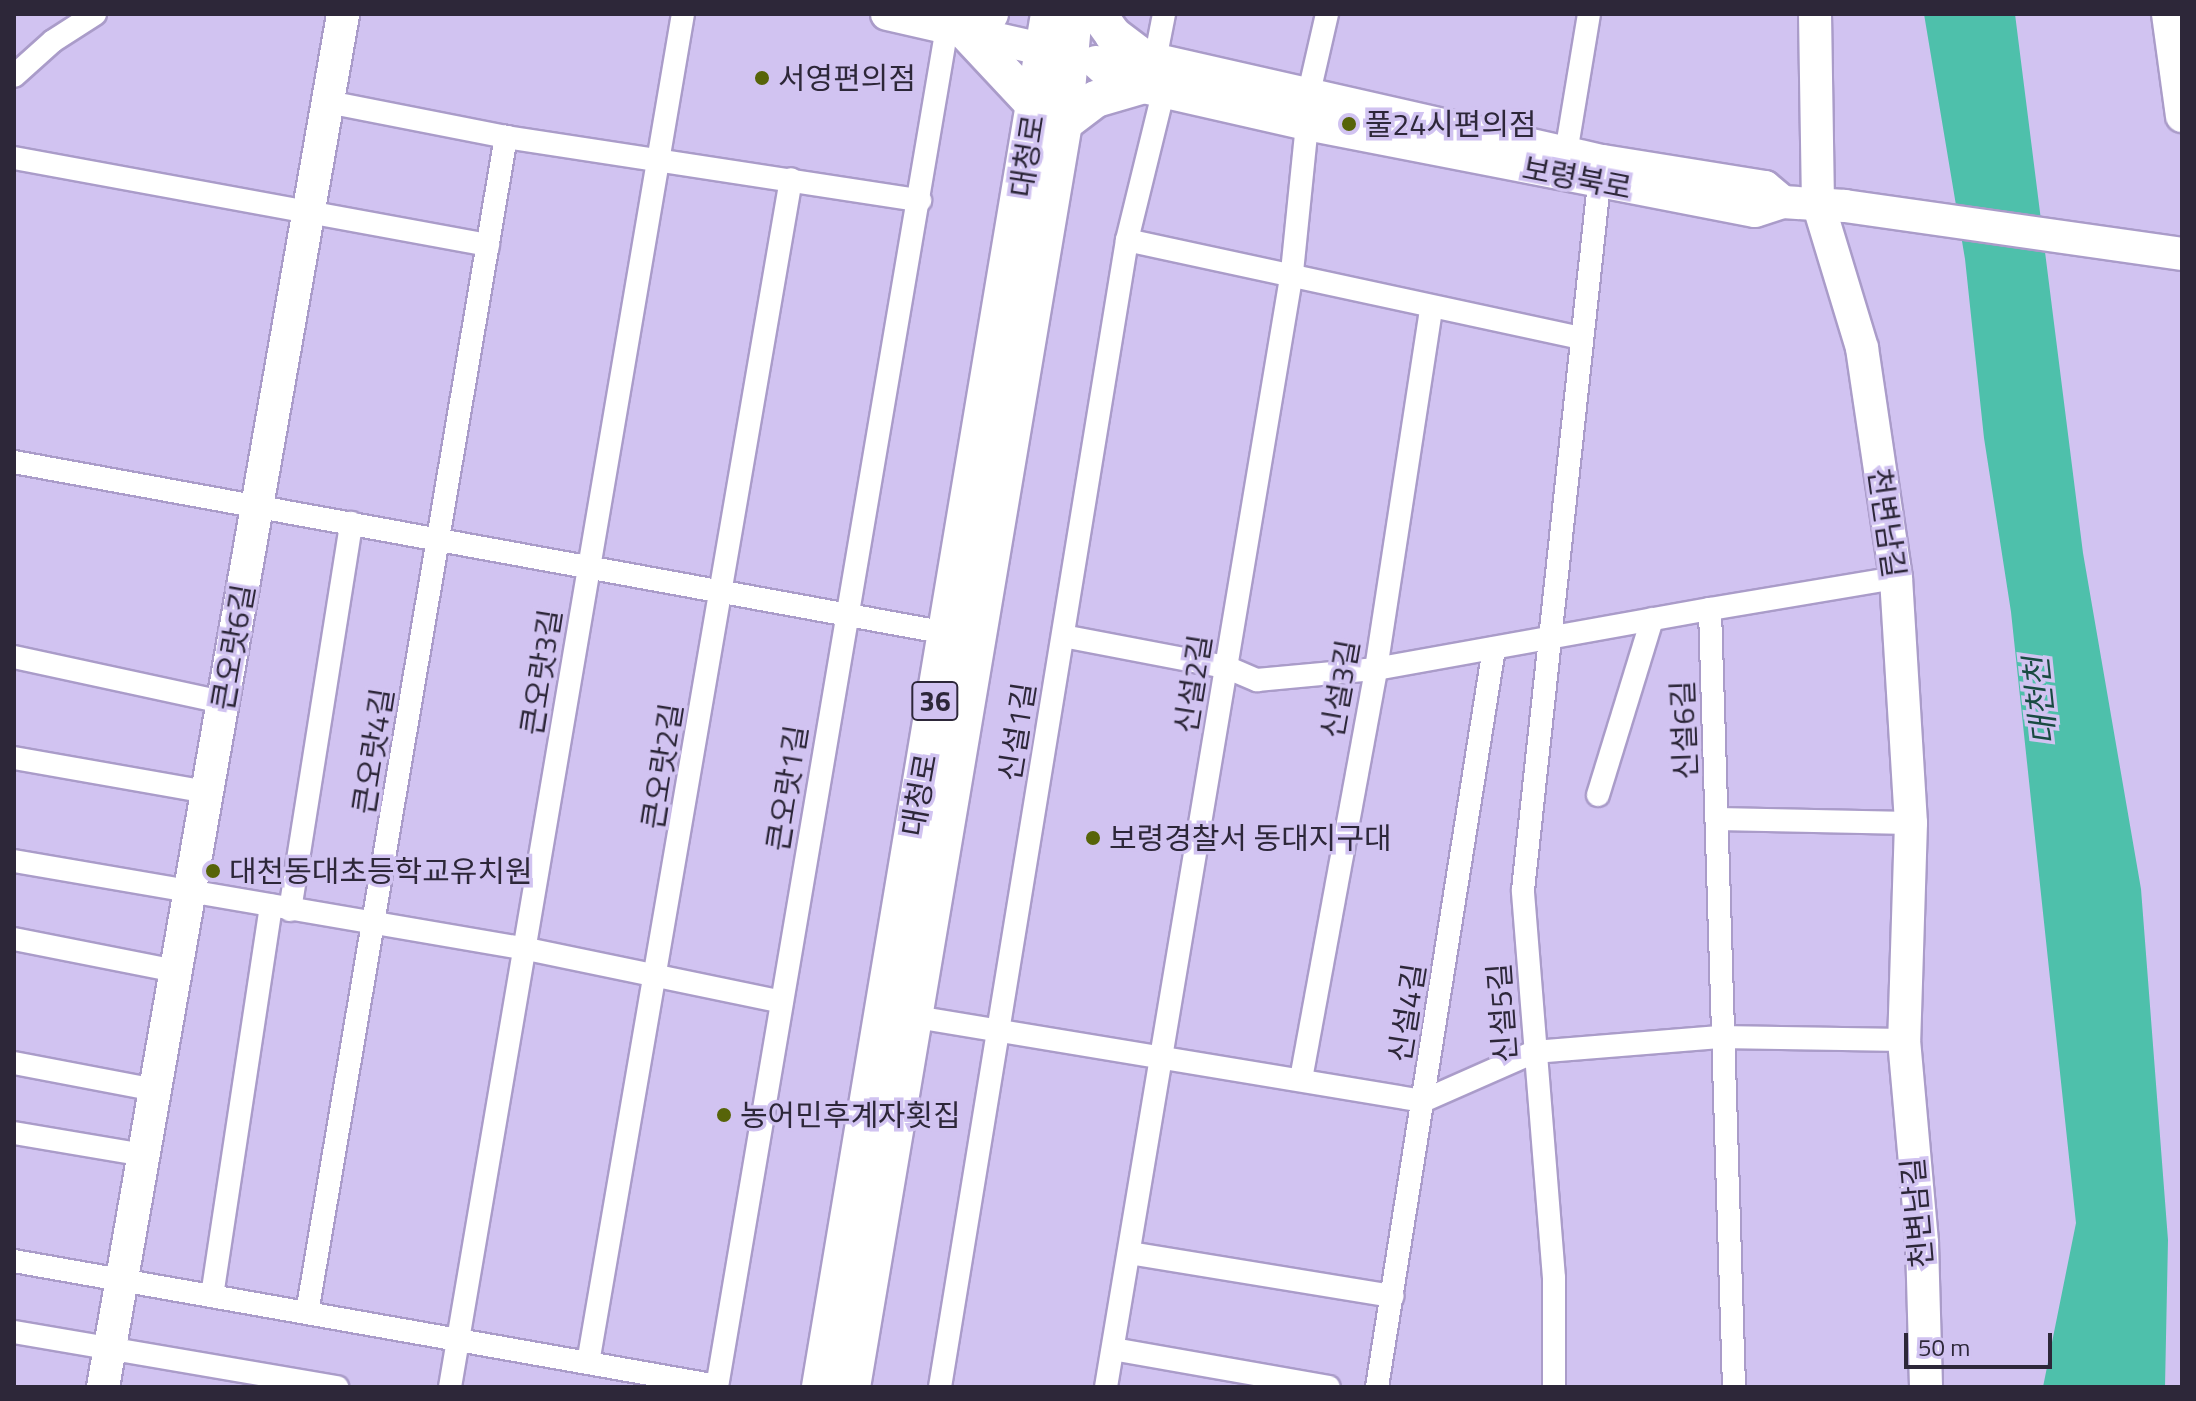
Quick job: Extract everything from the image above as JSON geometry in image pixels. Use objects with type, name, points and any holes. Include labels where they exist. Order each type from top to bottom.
[{"type":"main road","name":"대청로","points":[[852,1387],[947,633],[1064,45],[1074,14]]},
{"type":"main road","points":[[962,21],[1050,115],[1096,99],[1152,73],[1113,35],[1098,14]]},
{"type":"main road","name":"대청로","points":[[820,1387],[898,1014],[1050,115]]},
{"type":"street","points":[[14,76],[53,41],[95,14]]},
{"type":"street","name":"큰오랏6길","points":[[103,1387],[343,14]]},
{"type":"street","name":"큰오랏3길","points":[[450,1387],[527,949],[683,14]]},
{"type":"street","name":"보령북로","points":[[887,14],[962,21],[1064,45],[1117,81],[1152,73],[1599,183],[1755,211],[1783,202],[1831,204],[2176,253]]},
{"type":"street","name":"신설1길","points":[[940,1387],[1164,14]]},
{"type":"street","name":"신설2길","points":[[1106,1387],[1292,272],[1308,111],[1327,14]]},
{"type":"street","points":[[1566,153],[1589,14]]},
{"type":"street","name":"천변남길","points":[[1815,14],[1831,204],[1862,348],[1896,578],[1911,823],[1904,1040],[1922,1243],[1926,1387]]},
{"type":"street","points":[[2168,14],[2182,116]]},
{"type":"street","name":"큰오랏1길","points":[[458,1340],[717,1386],[846,614],[920,200],[962,21]]},
{"type":"street","points":[[328,102],[506,137],[657,162],[920,200]]},
{"type":"street","name":"보령북로","points":[[1308,111],[1765,187],[1783,202]]},
{"type":"street","name":"큰오랏4길","points":[[307,1313],[376,924],[506,137]]},
{"type":"street","points":[[14,158],[488,245]]},
{"type":"street","name":"큰오랏2길","points":[[588,1363],[658,973],[791,179]]},
{"type":"street","name":"신설5길","points":[[1554,1387],[1554,1278],[1523,890],[1599,183]]},
{"type":"street","points":[[1127,240],[1292,272],[1431,308],[1582,338]]},
{"type":"street","name":"신설3길","points":[[1301,1079],[1376,669],[1431,308]]},
{"type":"street","points":[[14,462],[947,633]]},
{"type":"street","points":[[212,1296],[351,523]]},
{"type":"street","points":[[1063,636],[1226,667],[1257,680],[1376,669],[1552,635],[1896,578]]},
{"type":"street","name":"신설6길","points":[[1710,609],[1717,819],[1719,1037],[1734,1387]]},
{"type":"street","points":[[1598,795],[1652,619]]},
{"type":"street","name":"신설4길","points":[[1377,1387],[1494,648]]},
{"type":"street","points":[[14,657],[223,702]]},
{"type":"street","points":[[14,758],[207,792]]},
{"type":"street","points":[[1717,819],[1911,823]]},
{"type":"street","points":[[14,861],[658,973],[782,1002]]},
{"type":"street","points":[[14,939],[176,971]]},
{"type":"street","points":[[898,1014],[1000,1029],[1161,1061],[1301,1079],[1423,1101],[1534,1052],[1719,1037],[1904,1040]]},
{"type":"street","points":[[14,1063],[155,1090]]},
{"type":"street","points":[[14,1133],[144,1155]]},
{"type":"street","points":[[1129,1253],[1393,1296]]},
{"type":"street","points":[[14,1261],[458,1340]]},
{"type":"street","points":[[14,1332],[337,1387]]},
{"type":"street","points":[[1113,1349],[1329,1387]]},
{"type":"water","name":"대천천","points":[[1924,14],[2015,14],[2083,553],[2141,889],[2168,1240],[2165,1387],[2043,1387],[2076,1223],[2011,612],[1984,438],[1965,259]]},
{"type":"place","name":"서영편의점","points":[[762,78]]},
{"type":"place","name":"풀24시편의점","points":[[1349,124]]},
{"type":"place","name":"보령경찰서 동대지구대","points":[[1093,838]]},
{"type":"place","name":"대천동대초등학교유치원","points":[[213,871]]},
{"type":"place","name":"농어민후계자횟집","points":[[724,1115]]}]
